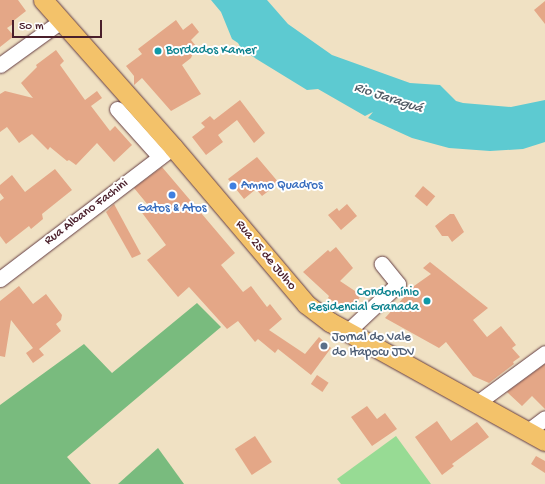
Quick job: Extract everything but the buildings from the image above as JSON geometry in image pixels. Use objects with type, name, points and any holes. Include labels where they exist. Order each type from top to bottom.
[{"type":"main road","name":"Rua 25 de Julho","points":[[43,0],[61,20],[167,152],[306,304],[347,332],[545,441]]},
{"type":"street","points":[[0,65],[61,20]]},
{"type":"street","points":[[117,109],[167,152]]},
{"type":"street","name":"Rua Albano Fachini","points":[[0,279],[167,152]]},
{"type":"street","points":[[347,332],[398,284],[382,264]]},
{"type":"street","points":[[477,403],[545,353]]},
{"type":"street","points":[[528,431],[545,418]]},
{"type":"green space","points":[[197,303],[221,327],[67,457],[91,484],[0,484],[0,405],[84,344],[112,373]]},
{"type":"green space","points":[[396,436],[431,484],[341,484],[337,479]]},
{"type":"green space","points":[[158,448],[184,484],[118,484]]},
{"type":"water","name":"Rio Jaraguá","points":[[211,0],[267,0],[288,24],[332,55],[410,83],[440,85],[456,101],[463,103],[511,107],[545,100],[545,142],[523,149],[490,151],[449,148],[412,138],[368,118],[373,112],[365,116],[318,89],[307,90],[242,50],[238,43],[232,39],[221,12]]},
{"type":"place","name":"Bordados Kamer","points":[[158,51]]},
{"type":"place","name":"Ammo Quadros","points":[[233,186]]},
{"type":"place","name":"Gatos & Atos","points":[[172,195]]},
{"type":"place","name":"Condomínio Residencial Granada","points":[[427,301]]},
{"type":"place","name":"Jornal do Vale do Itapocu JDV","points":[[324,346]]}]
